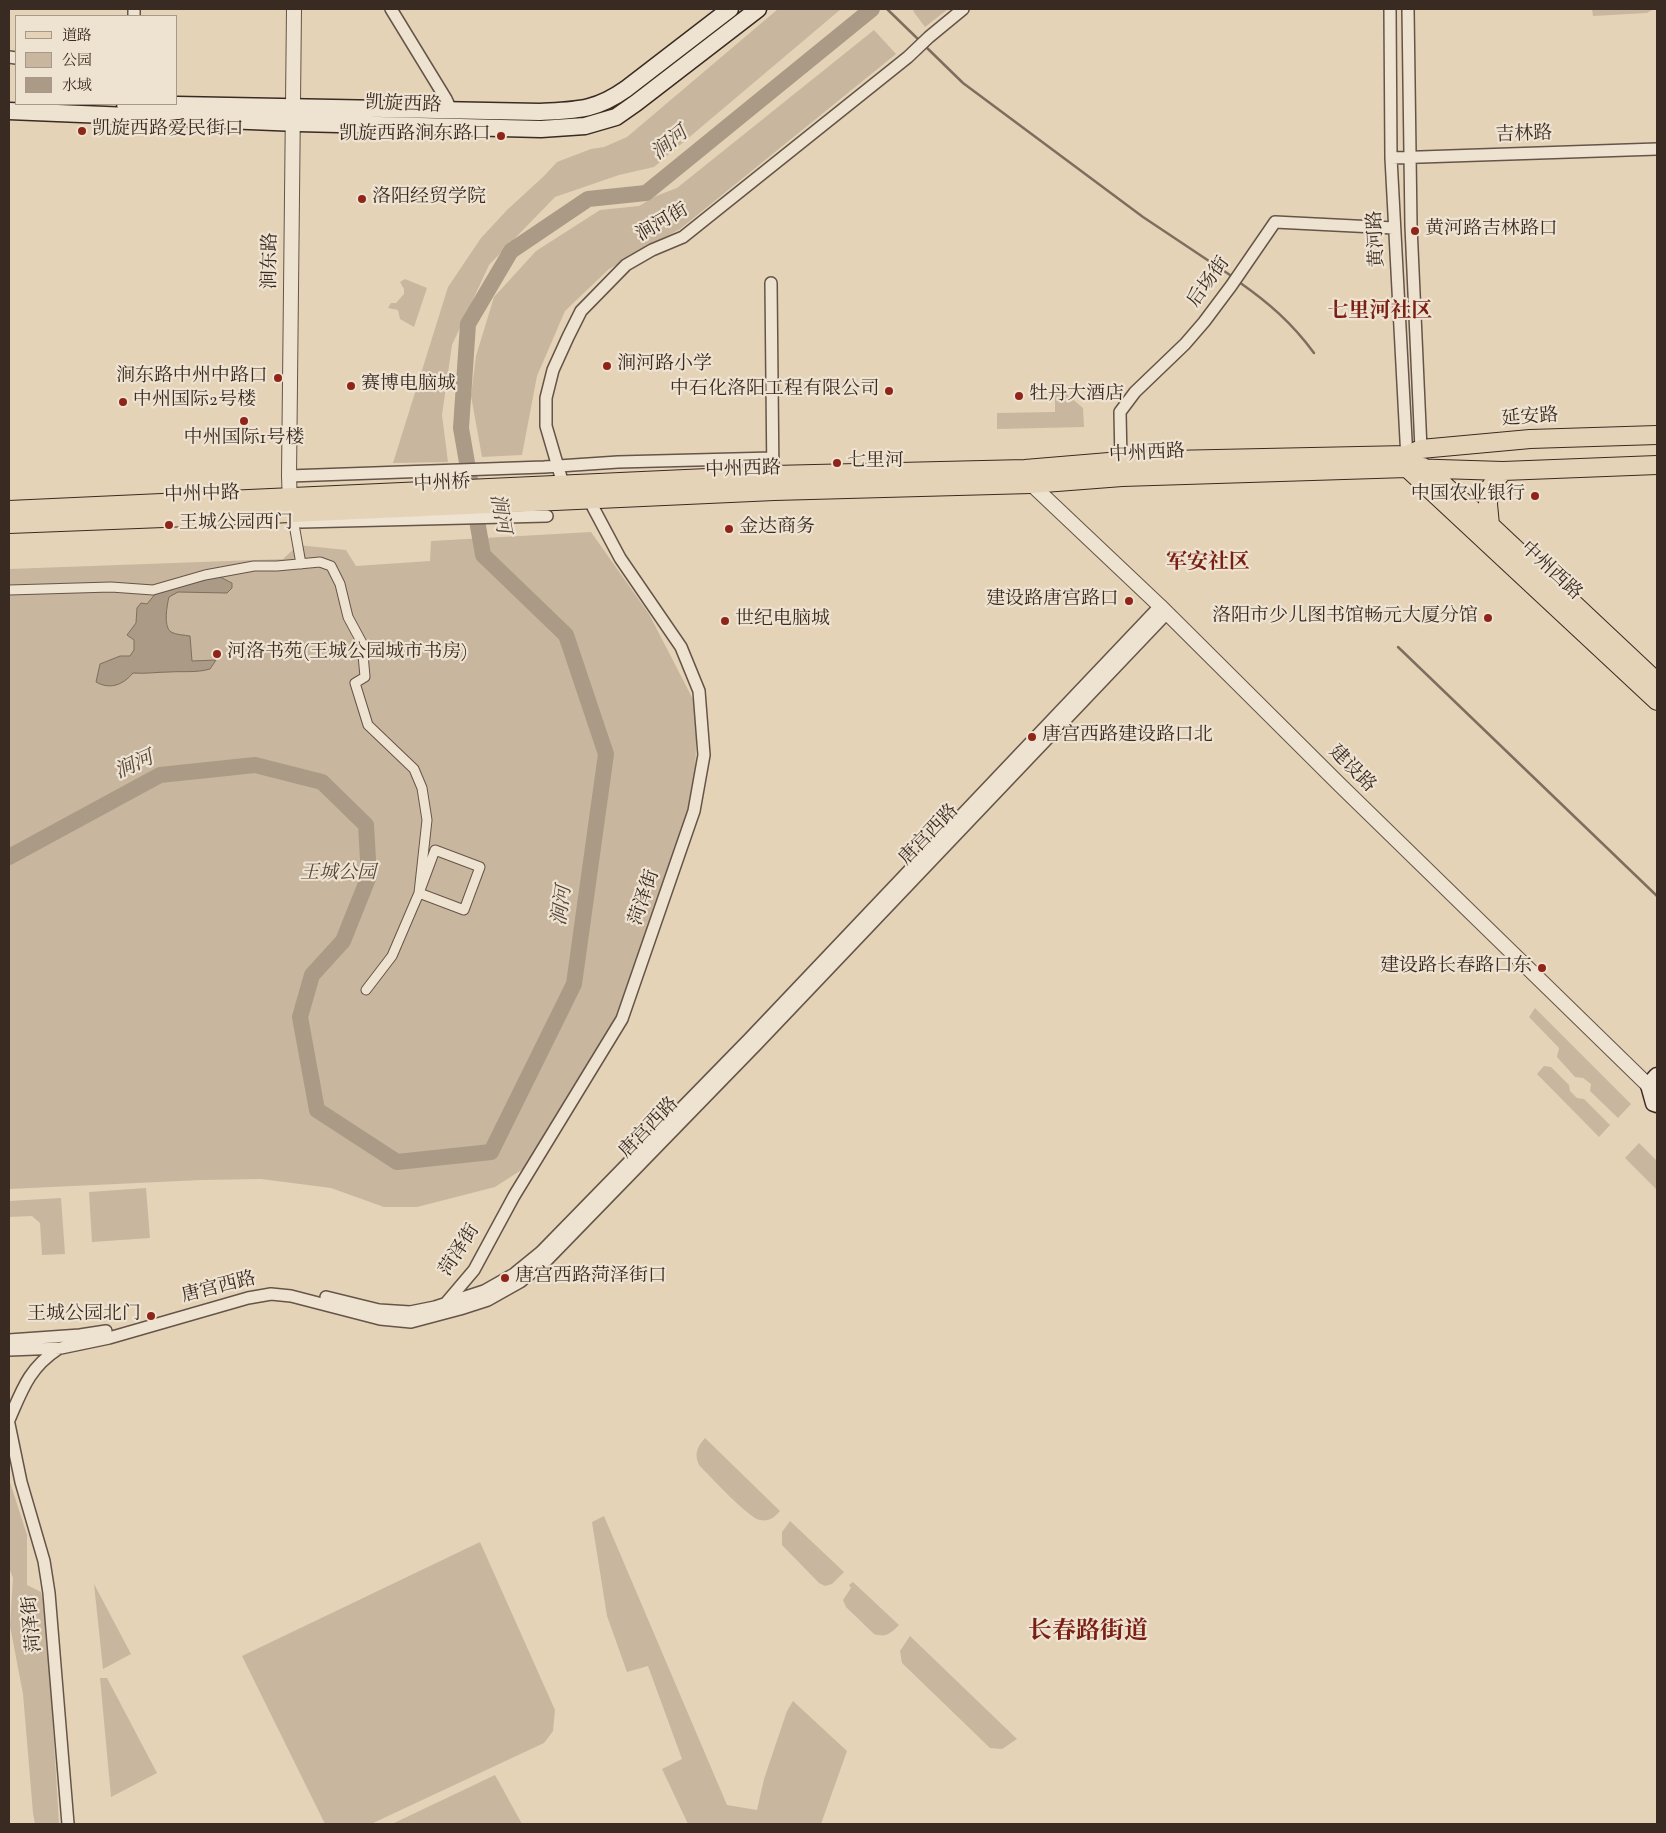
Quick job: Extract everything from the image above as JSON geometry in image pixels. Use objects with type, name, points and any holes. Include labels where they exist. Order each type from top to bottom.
[{"type":"main road","name":"凯旋西路","points":[[9,111],[295,115],[451,110],[540,112],[582,109],[609,101],[730,9]]},
{"type":"main road","name":"凯旋西路","points":[[119,105],[541,129],[585,126],[616,117],[758,9]]},
{"type":"main road","name":"延安路","points":[[1415,460],[1530,439],[1657,434]]},
{"type":"main road","name":"中州西路","points":[[1026,479],[1121,461],[1415,460],[1490,525],[1657,682]]},
{"type":"main road","name":"中州西路","points":[[551,497],[588,491],[773,474],[1026,479],[1122,477],[1415,460],[1657,700]]},
{"type":"main road","points":[[1415,460],[1503,471],[1657,465]]},
{"type":"main road","points":[[1490,525],[1489,489],[1503,471]]},
{"type":"main road","name":"中州桥","points":[[398,507],[551,497]]},
{"type":"main road","name":"中州中路","points":[[9,524],[293,505]]},
{"type":"main road","name":"中州中路","points":[[9,510],[293,505],[398,507]]},
{"type":"street","name":"涧东路","points":[[293,505],[294,9]]},
{"type":"street","name":"涧东路","points":[[295,115],[299,9]]},
{"type":"street","points":[[392,9],[451,110]]},
{"type":"street","name":"涧河街","points":[[551,497],[558,466],[546,426],[546,398],[553,370],[581,311],[626,265],[652,250],[683,237],[908,57],[963,9]]},
{"type":"street","name":"黄河路","points":[[1390,9],[1391,158],[1394,228],[1415,460]]},
{"type":"street","name":"黄河路","points":[[1408,9],[1415,460]]},
{"type":"street","name":"吉林路","points":[[1391,158],[1657,149]]},
{"type":"street","name":"后场街","points":[[1121,461],[1120,412],[1135,392],[1197,329],[1231,286],[1275,222],[1394,228]]},
{"type":"street","points":[[292,476],[397,474],[618,462],[773,474],[771,283]]},
{"type":"street","name":"建设路","points":[[1026,479],[1161,612],[1334,790],[1655,1095]]},
{"type":"street","name":"菏泽街","points":[[446,1303],[474,1270],[514,1196],[622,1018],[694,812],[704,755],[699,691],[682,647],[620,558],[588,491]]},
{"type":"street","points":[[293,505],[301,564]]},
{"type":"street","points":[[9,590],[112,587],[153,590],[204,575],[254,566],[320,562],[331,566],[340,584],[348,616],[362,643],[365,677],[354,683],[368,725],[414,769],[422,788],[427,820],[419,893]]},
{"type":"street","name":"唐宫西路","points":[[61,1342],[248,1292],[272,1288],[294,1289],[379,1310],[410,1312],[435,1307],[492,1287],[514,1274],[541,1252],[1161,612]]},
{"type":"street","name":"唐宫西路","points":[[9,1350],[27,1345],[109,1338],[248,1298],[271,1294],[291,1296],[380,1319],[410,1322],[488,1300],[520,1282],[548,1259],[757,1044],[1161,612]]},
{"type":"street","points":[[366,990],[392,956],[436,850],[480,867],[464,910],[419,893]]},
{"type":"street","name":"唐宫西路","points":[[9,1340],[27,1345]]},
{"type":"street","points":[[9,1420],[26,1381],[44,1358],[61,1342]]},
{"type":"street","name":"菏泽街","points":[[9,1424],[21,1482],[44,1560],[49,1593],[68,1824]]},
{"type":"green space","points":[[778,9],[841,9],[654,167],[619,175],[555,197],[489,265],[452,345],[442,415],[448,462],[393,463],[448,287],[481,238],[557,162],[591,149],[604,147],[627,137]]},
{"type":"green space","points":[[916,9],[948,9],[925,27],[913,11]]},
{"type":"green space","points":[[1592,9],[1652,10],[1647,13],[1593,16]]},
{"type":"green space","points":[[874,30],[896,54],[680,229],[609,269],[565,311],[537,376],[522,455],[482,457],[471,396],[476,356],[494,297],[536,251],[600,210],[639,206],[656,196],[677,188]]},
{"type":"green space","points":[[405,279],[427,288],[414,327],[400,319],[398,310],[388,308],[391,303],[396,303],[404,294],[404,289],[400,282]]},
{"type":"green space","points":[[1055,384],[1083,408],[1084,427],[997,429],[997,413],[1055,412]]},
{"type":"green space","name":"王城公园","points":[[591,532],[649,614],[697,707],[695,783],[685,841],[599,1068],[546,1154],[495,1187],[417,1207],[384,1207],[331,1188],[261,1179],[9,1189],[9,569],[283,559],[298,545],[346,550],[356,566],[430,561],[431,541]]},
{"type":"green space","points":[[1535,1008],[1631,1104],[1618,1118],[1590,1091],[1591,1084],[1583,1078],[1575,1077],[1557,1057],[1559,1048],[1529,1017]]},
{"type":"green space","points":[[1544,1066],[1551,1067],[1569,1085],[1570,1091],[1577,1098],[1584,1099],[1610,1125],[1599,1137],[1537,1074]]},
{"type":"green space","points":[[1639,1143],[1657,1161],[1657,1190],[1625,1158]]},
{"type":"green space","points":[[146,1188],[150,1238],[92,1242],[89,1192]]},
{"type":"green space","points":[[61,1198],[65,1254],[42,1255],[40,1223],[32,1216],[9,1217],[9,1201]]},
{"type":"green space","points":[[705,1438],[780,1511],[776,1515],[766,1520],[754,1518],[738,1505],[699,1465],[697,1451]]},
{"type":"green space","points":[[9,1479],[27,1535],[27,1585],[41,1592],[46,1610],[59,1824],[35,1824],[33,1813],[23,1694],[10,1626],[13,1578],[9,1568]]},
{"type":"green space","points":[[604,1516],[727,1805],[757,1810],[764,1779],[787,1711],[793,1701],[847,1751],[821,1824],[688,1824],[662,1769],[682,1759],[648,1666],[627,1672],[607,1616],[592,1522]]},
{"type":"green space","points":[[790,1521],[844,1572],[832,1584],[825,1586],[819,1583],[782,1545],[782,1532]]},
{"type":"green space","points":[[480,1542],[555,1710],[553,1731],[544,1743],[371,1824],[325,1824],[242,1656]]},
{"type":"green space","points":[[853,1582],[899,1625],[888,1634],[874,1634],[846,1607],[843,1600],[851,1588],[849,1585]]},
{"type":"green space","points":[[94,1584],[131,1654],[103,1669]]},
{"type":"green space","points":[[910,1636],[1017,1739],[1002,1749],[990,1748],[902,1663],[900,1651]]},
{"type":"green space","points":[[100,1678],[107,1678],[157,1773],[111,1797]]},
{"type":"green space","points":[[495,1775],[522,1824],[392,1824]]},
{"type":"water","points":[[218,576],[232,583],[232,588],[227,593],[178,592],[169,597],[166,621],[171,632],[190,636],[192,661],[216,660],[210,669],[133,673],[125,681],[111,686],[96,682],[100,664],[120,656],[130,656],[134,650],[134,640],[127,635],[136,623],[137,608],[141,603],[147,604],[156,593],[203,578]]},
{"type":"waterway","name":"涧河","points":[[9,857],[160,775],[255,765],[322,782],[366,825],[369,876],[343,941],[312,975],[300,1017],[317,1110],[397,1162],[491,1152],[574,984],[606,754],[566,635],[483,555],[461,428],[468,324],[511,251],[588,199],[646,193],[872,9]]},
{"type":"waterway","points":[[887,9],[920,41]]},
{"type":"waterway","points":[[924,45],[963,83],[1143,217],[1233,277]]},
{"type":"waterway","points":[[1239,282],[1280,314],[1314,353]]},
{"type":"waterway","points":[[1398,647],[1657,896]]},
{"type":"place","name":"凯旋西路爱民街口","points":[[82,131]]},
{"type":"place","name":"凯旋西路涧东路口","points":[[501,136]]},
{"type":"place","name":"洛阳经贸学院","points":[[362,199]]},
{"type":"place","name":"黄河路吉林路口","points":[[1415,231]]},
{"type":"place","name":"涧河路小学","points":[[607,366]]},
{"type":"place","name":"涧东路中州中路口","points":[[278,378]]},
{"type":"place","name":"赛博电脑城","points":[[351,386]]},
{"type":"place","name":"中石化洛阳工程有限公司","points":[[889,391]]},
{"type":"place","name":"牡丹大酒店","points":[[1019,396]]},
{"type":"place","name":"中州国际2号楼","points":[[123,402]]},
{"type":"place","name":"中州国际1号楼","points":[[244,421]]},
{"type":"place","name":"七里河","points":[[837,463]]},
{"type":"place","name":"中国农业银行","points":[[1535,496]]},
{"type":"place","name":"王城公园西门","points":[[169,525]]},
{"type":"place","name":"金达商务","points":[[729,529]]},
{"type":"place","name":"建设路唐宫路口","points":[[1129,601]]},
{"type":"place","name":"洛阳市少儿图书馆畅元大厦分馆","points":[[1488,618]]},
{"type":"place","name":"世纪电脑城","points":[[725,621]]},
{"type":"place","name":"河洛书苑(王城公园城市书房)","points":[[217,654]]},
{"type":"place","name":"唐宫西路建设路口北","points":[[1032,737]]},
{"type":"place","name":"建设路长春路口东","points":[[1542,968]]},
{"type":"place","name":"唐宫西路菏泽街口","points":[[505,1278]]},
{"type":"place","name":"王城公园北门","points":[[151,1316]]},
{"type":"district","name":"七里河社区","points":[[1380,313]]},
{"type":"district","name":"军安社区","points":[[1208,564]]},
{"type":"district","name":"长春路街道","points":[[1088,1634]]}]
